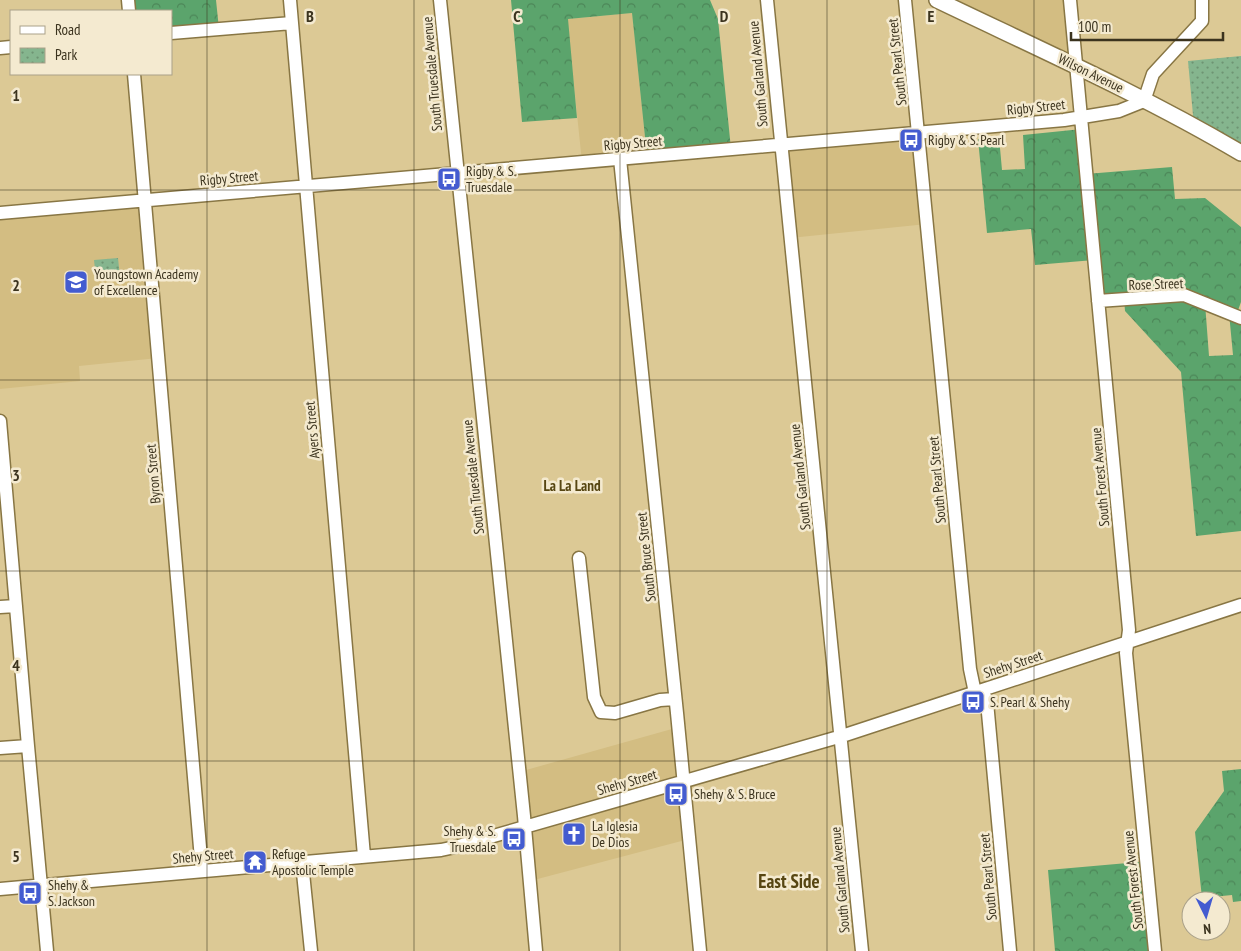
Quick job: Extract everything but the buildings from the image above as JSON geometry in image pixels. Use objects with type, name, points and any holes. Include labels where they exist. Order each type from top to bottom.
[{"type":"main road","name":"Wilson Avenue","points":[[937,0],[1115,84],[1241,153]]},
{"type":"street","name":"Ayers Street","points":[[290,0],[364,856]]},
{"type":"street","name":"South Truesdale Avenue","points":[[440,0],[525,827],[536,951]]},
{"type":"street","name":"South Garland Avenue","points":[[767,0],[862,951]]},
{"type":"street","name":"South Pearl Street","points":[[906,0],[970,669],[972,684],[986,698],[987,702],[1010,951]]},
{"type":"street","name":"South Forest Avenue","points":[[1070,0],[1130,630],[1126,653],[1155,951]]},
{"type":"street","points":[[1144,101],[1153,74],[1202,21],[1202,0]]},
{"type":"street","points":[[172,33],[292,24]]},
{"type":"street","name":"Byron Street","points":[[134,75],[202,871]]},
{"type":"street","name":"Rigby Street","points":[[0,213],[919,133],[1081,117],[1119,111],[1144,101]]},
{"type":"street","name":"South Bruce Street","points":[[620,159],[700,951]]},
{"type":"street","name":"Rose Street","points":[[1098,301],[1184,295],[1241,318]]},
{"type":"street","points":[[0,421],[2,464],[47,951]]},
{"type":"street","points":[[579,558],[594,697],[601,712],[615,713],[660,700],[675,699]]},
{"type":"street","name":"Shehy Street","points":[[0,889],[441,850],[842,736],[1241,605]]},
{"type":"street","points":[[0,607],[16,606]]},
{"type":"street","points":[[0,748],[28,746]]},
{"type":"street","points":[[302,863],[311,951]]},
{"type":"shaded area","points":[[937,0],[1070,0],[1076,66]]},
{"type":"shaded area","points":[[632,13],[647,156],[582,162],[567,19]]},
{"type":"shaded area","points":[[919,133],[927,224],[790,238],[780,145]]},
{"type":"shaded area","name":"Youngstown Academy of Excellence","points":[[145,201],[158,358],[79,366],[80,381],[0,389],[0,213]]},
{"type":"shaded area","points":[[679,727],[689,839],[530,881],[519,772]]},
{"type":"green space","points":[[128,0],[216,0],[219,29],[172,33],[172,10],[129,10]]},
{"type":"green space","points":[[511,0],[710,0],[718,19],[731,149],[647,156],[632,13],[568,19],[577,118],[522,122]]},
{"type":"green space","points":[[1241,56],[1241,153],[1194,126],[1188,61]]},
{"type":"green space","points":[[1082,129],[1086,174],[1172,167],[1175,199],[1205,198],[1241,227],[1241,302],[1236,316],[1241,318],[1241,531],[1196,536],[1181,372],[1125,311],[1124,299],[1098,301],[1094,260],[1035,265],[1031,229],[987,233],[978,139],[999,137],[1002,170],[1025,169],[1023,135]],"holes":[[[1205,303],[1229,313],[1233,355],[1209,356]]]},
{"type":"green space","points":[[118,258],[120,277],[96,279],[94,260]]},
{"type":"green space","points":[[1241,769],[1241,901],[1233,902],[1231,891],[1201,891],[1195,832],[1224,791],[1222,771]]},
{"type":"green space","points":[[1139,862],[1148,951],[1055,951],[1048,870]]},
{"type":"place","name":"Rigby & S. Pearl","points":[[911,140]]},
{"type":"place","name":"Rigby & S. Truesdale","points":[[449,179]]},
{"type":"place","name":"Youngstown Academy of Excellence","points":[[76,282]]},
{"type":"place","name":"S. Pearl & Shehy","points":[[973,702]]},
{"type":"place","name":"Shehy & S. Bruce","points":[[676,794]]},
{"type":"place","name":"La Iglesia De Dios","points":[[574,834]]},
{"type":"place","name":"Shehy & S. Truesdale","points":[[514,839]]},
{"type":"place","name":"Refuge Apostolic Temple","points":[[255,862]]},
{"type":"place","name":"Shehy & S. Jackson","points":[[30,893]]},
{"type":"district","name":"La La Land","points":[[572,485]]},
{"type":"district","name":"East Side","points":[[789,881]]}]
